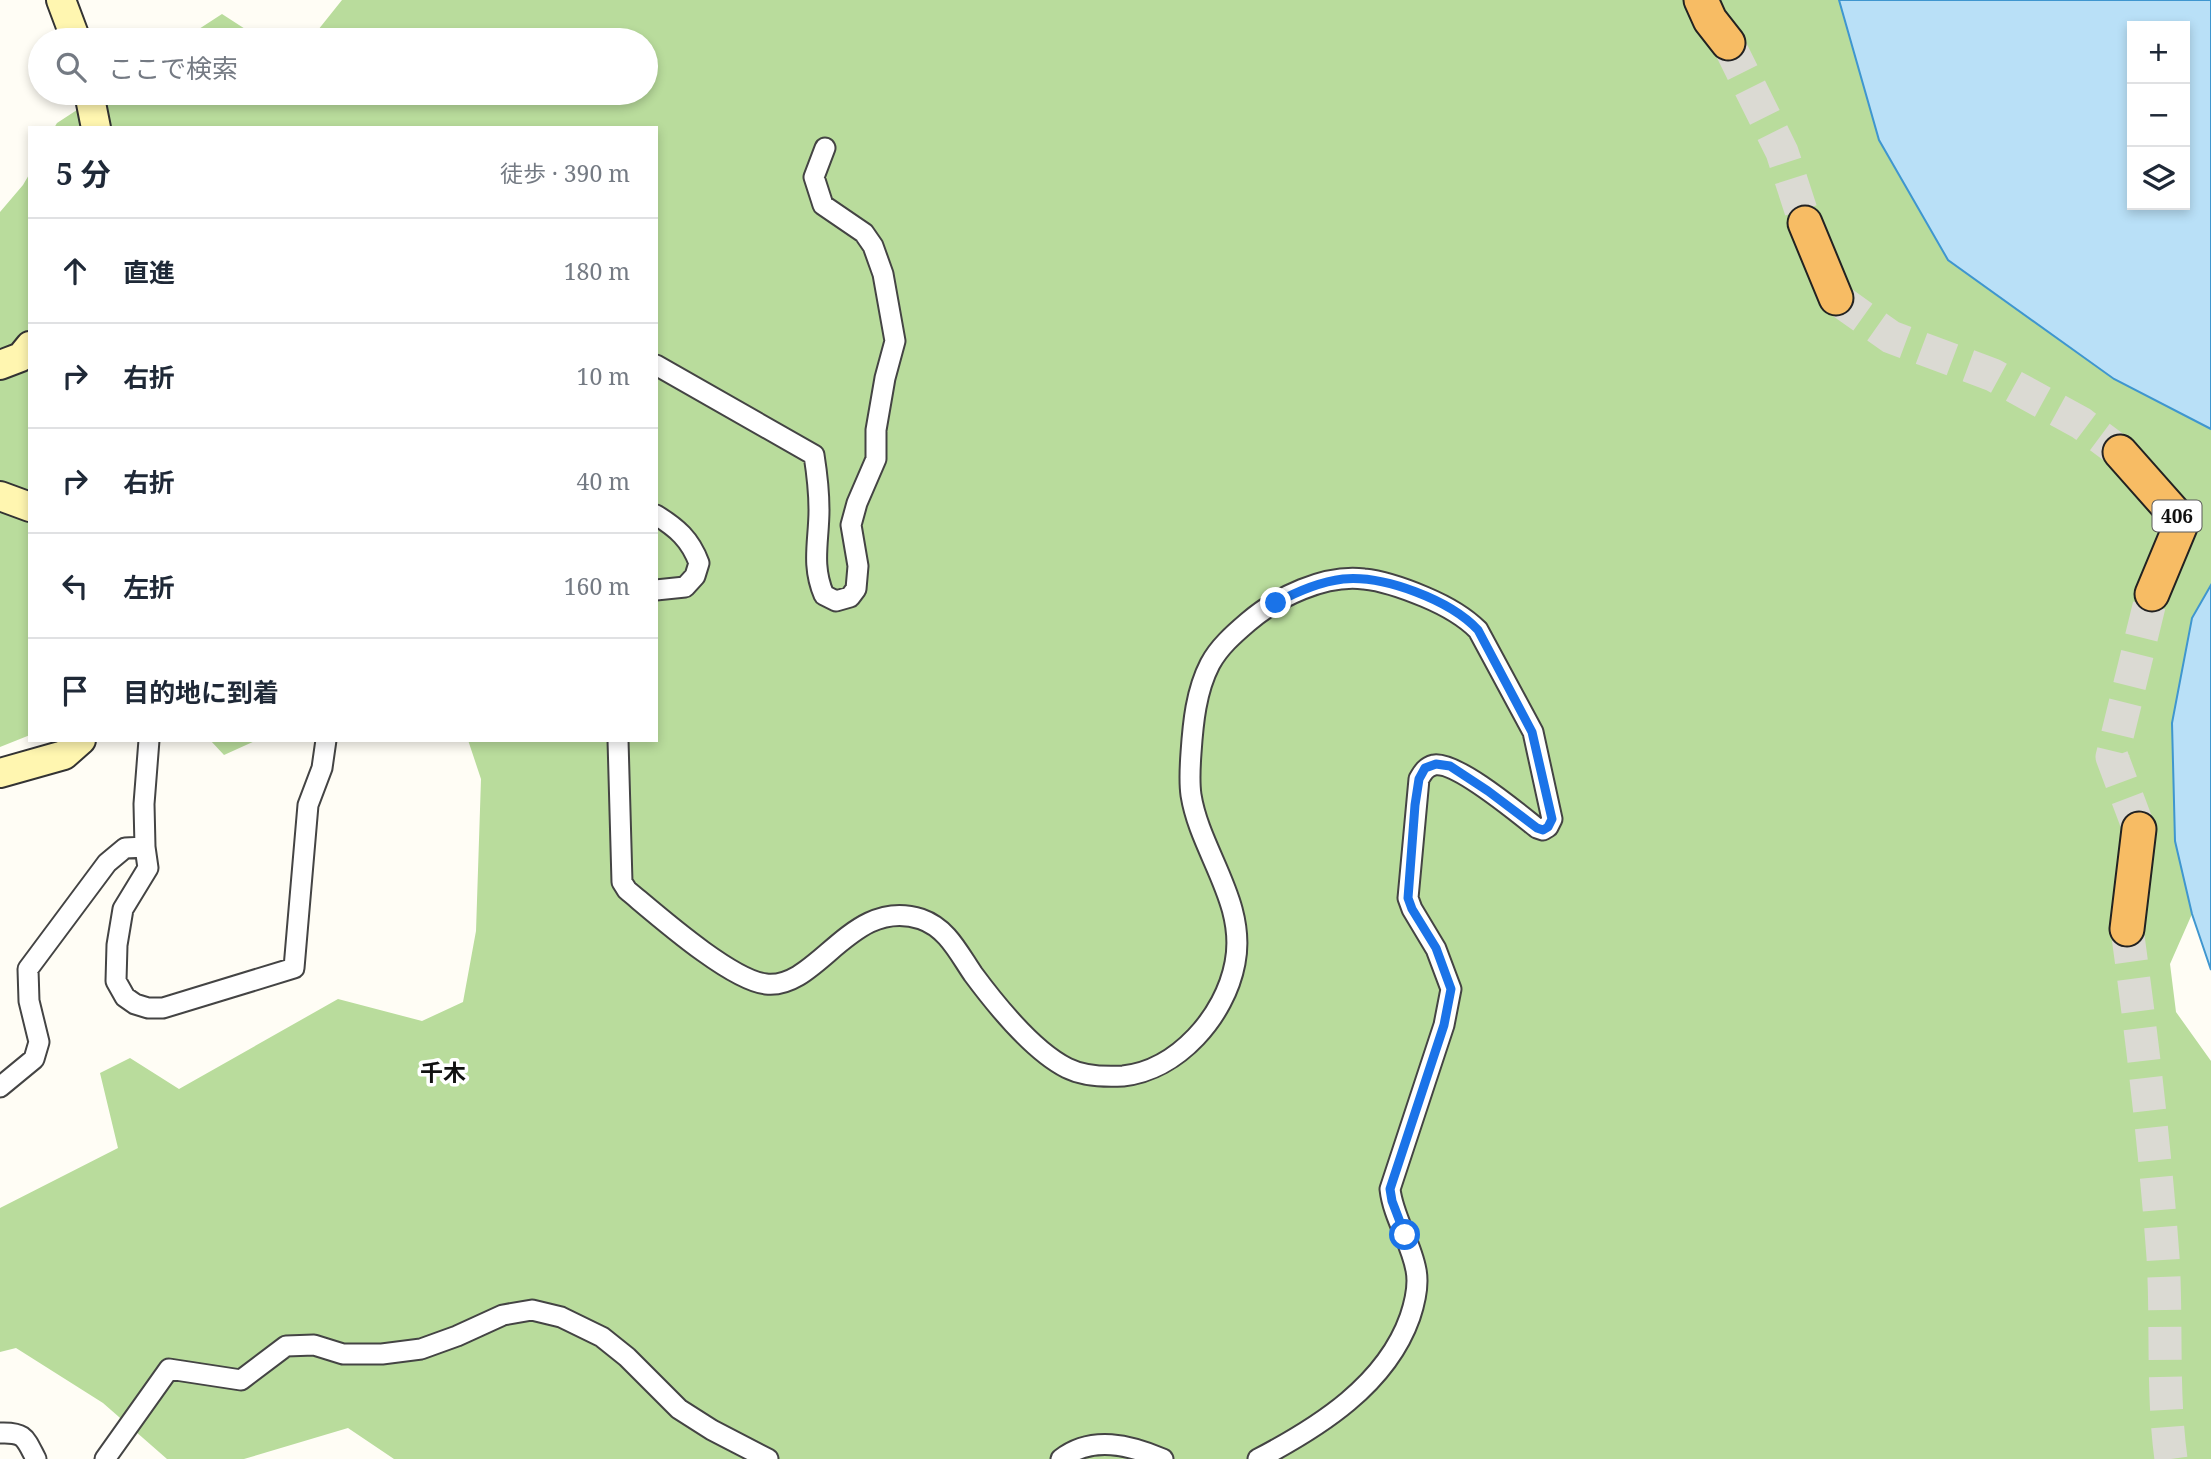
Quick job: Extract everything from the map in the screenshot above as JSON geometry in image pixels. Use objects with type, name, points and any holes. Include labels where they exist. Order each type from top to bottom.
[{"type":"highway","points":[[1701,0],[1710,20],[1728,43]]},
{"type":"highway","points":[[1805,223],[1836,298]]},
{"type":"highway","name":"406","points":[[2120,453],[2182,522],[2152,594]]},
{"type":"highway","points":[[2127,929],[2139,830]]},
{"type":"main road","points":[[61,0],[72,28]]},
{"type":"main road","points":[[91,105],[96,126]]},
{"type":"main road","points":[[0,365],[21,357],[28,348]]},
{"type":"main road","points":[[0,496],[28,506]]},
{"type":"main road","points":[[0,773],[64,755],[79,742]]},
{"type":"street","points":[[658,366],[814,456],[819,502],[817,578],[824,596],[836,601],[850,597],[856,589],[858,566],[851,526],[857,503],[876,459],[878,417],[895,341],[883,274],[873,246],[864,233],[823,205],[814,177],[825,148]]},
{"type":"street","points":[[658,516],[679,529],[693,547],[699,563],[695,576],[685,587],[658,590]]},
{"type":"street","points":[[618,742],[622,882],[627,890],[688,940],[754,981],[782,984],[806,970],[852,932],[873,921],[891,916],[908,916],[923,920],[946,934],[983,987],[1039,1047],[1067,1068],[1083,1074],[1119,1076],[1151,1069],[1176,1054],[1202,1031],[1222,1000],[1235,968],[1238,949],[1232,906],[1198,821],[1189,777],[1200,690],[1211,662],[1224,645],[1261,610],[1290,595],[1341,579],[1362,578],[1407,589],[1469,620],[1478,630],[1532,732],[1552,819],[1548,827],[1543,830],[1537,828],[1450,766],[1436,764],[1425,768],[1419,779],[1408,898],[1436,948],[1451,989],[1444,1025],[1390,1189],[1416,1270],[1415,1305],[1405,1333],[1367,1384],[1312,1429],[1258,1459]]},
{"type":"street","points":[[149,742],[144,804],[148,868],[123,909],[117,945],[116,981],[125,997],[148,1008],[163,1008],[294,968],[308,805],[323,768],[326,742]]},
{"type":"street","points":[[0,1087],[34,1059],[39,1042],[29,1001],[29,969],[107,863],[125,848],[145,847]]},
{"type":"street","points":[[105,1459],[169,1369],[241,1380],[286,1346],[314,1345],[343,1354],[382,1354],[421,1349],[503,1315],[531,1310],[561,1317],[602,1337],[627,1357],[679,1409],[712,1430],[768,1459]]},
{"type":"street","points":[[0,1433],[18,1433],[25,1438],[36,1459]]},
{"type":"street","points":[[1061,1459],[1074,1450],[1090,1445],[1131,1447],[1163,1459]]},
{"type":"green space","points":[[342,0],[1839,0],[1879,140],[1948,260],[2114,379],[2211,429],[2211,585],[2192,618],[2175,841],[2192,914],[2170,964],[2176,1012],[2211,1061],[2211,1459],[394,1459],[348,1428],[244,1459],[167,1459],[103,1403],[16,1348],[0,1352],[0,1208],[118,1148],[100,1073],[130,1058],[179,1089],[338,999],[422,1021],[463,1002],[476,931],[481,779],[469,742],[658,742],[658,126],[55,126],[85,105],[658,105],[658,28],[320,28]]},
{"type":"green space","points":[[222,14],[244,28],[200,28]]},
{"type":"green space","points":[[28,176],[28,736],[0,747],[0,212]]},
{"type":"green space","points":[[212,742],[253,742],[224,755]]},
{"type":"water","points":[[1839,0],[2211,0],[2211,429],[2114,379],[1948,260],[1879,140]]},
{"type":"water","points":[[2211,585],[2211,970],[2192,914],[2175,841],[2172,723],[2192,618]]},
{"type":"tunnel","points":[[1728,43],[1782,152],[1805,223]]},
{"type":"tunnel","points":[[1836,298],[1891,337],[1993,375],[2081,423],[2120,452]]},
{"type":"tunnel","points":[[2139,829],[2112,757],[2152,594]]},
{"type":"tunnel","points":[[2127,929],[2148,1093],[2160,1216],[2171,1459]]},
{"type":"district","name":"千木","points":[[443,1073]]},
{"type":"route","points":[[1276,603],[1316,585],[1341,579],[1362,578],[1407,589],[1469,620],[1478,630],[1532,732],[1544,776],[1552,819],[1543,830],[1450,766],[1436,764],[1425,768],[1419,779],[1408,898],[1422,928],[1436,948],[1451,989],[1444,1025],[1390,1189],[1405,1235]]}]
